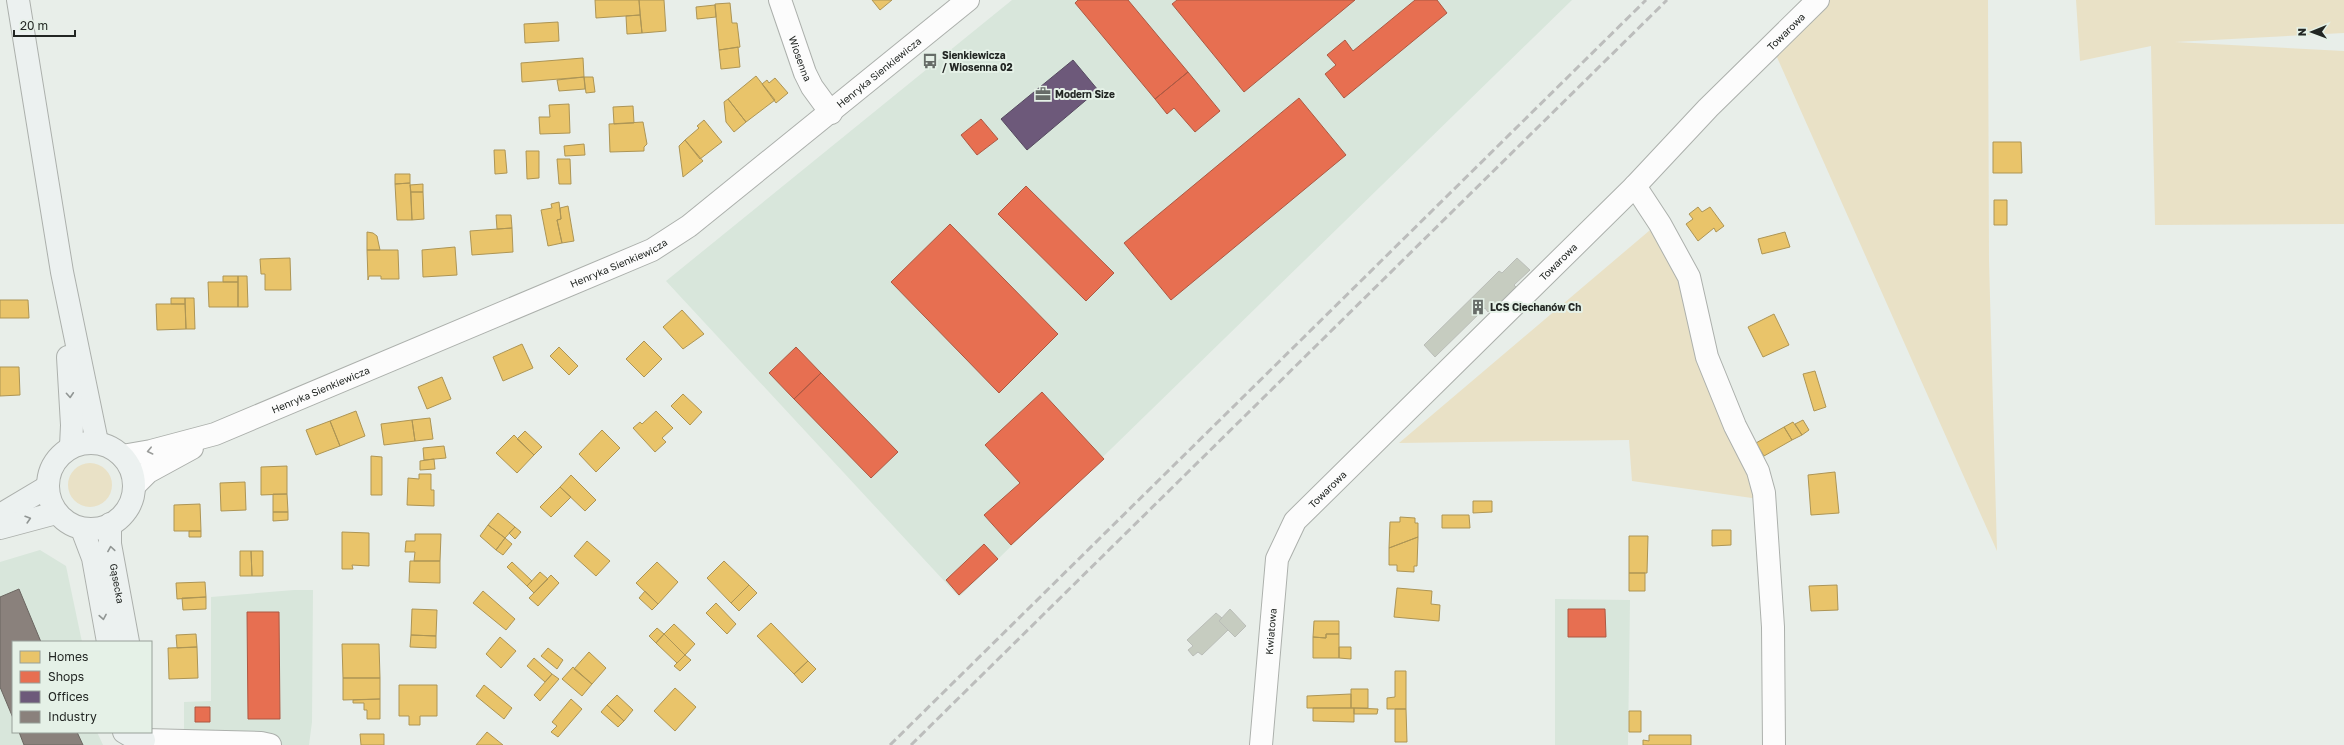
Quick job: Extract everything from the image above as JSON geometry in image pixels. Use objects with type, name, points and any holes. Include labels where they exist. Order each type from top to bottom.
[{"type":"main road","points":[[18,0],[62,272],[97,442]]},
{"type":"main road","points":[[62,272],[72,424],[71,446]]},
{"type":"main road","points":[[84,442],[97,442],[109,446],[122,456],[131,469],[134,486],[127,510],[110,524],[98,529],[82,528],[70,524],[56,513],[49,501],[47,487],[52,466],[60,454],[71,446],[84,442]]},
{"type":"main road","points":[[0,515],[47,487]]},
{"type":"main road","points":[[0,528],[56,513]]},
{"type":"main road","name":"Gąsecka","points":[[110,524],[110,544],[128,641]]},
{"type":"main road","name":"Gąsecka","points":[[82,528],[93,558],[108,641]]},
{"type":"main road","points":[[126,733],[139,740]]},
{"type":"street","name":"Wiosenna","points":[[780,0],[812,87],[831,113]]},
{"type":"street","name":"Henryka Sienkiewicza","points":[[134,486],[148,472],[215,434],[652,250],[689,226],[831,113],[968,0]]},
{"type":"street","name":"Towarowa","points":[[1294,521],[1635,186],[1708,108],[1818,0]]},
{"type":"street","points":[[1635,186],[1660,224],[1689,277],[1707,357],[1735,426],[1758,471],[1764,493],[1773,627],[1774,745]]},
{"type":"street","name":"Henryka Sienkiewicza","points":[[122,456],[151,451],[215,434]]},
{"type":"street","name":"Kwiatowa","points":[[1261,745],[1277,559],[1294,521]]},
{"type":"street","points":[[139,740],[253,742],[270,745]]},
{"type":"shaded area","points":[[1012,0],[1572,0],[959,597],[666,281]]},
{"type":"shaded area","points":[[1818,0],[1988,0],[1989,261],[1997,551],[1772,46]]},
{"type":"shaded area","points":[[2076,0],[2344,0],[2344,33],[2175,42],[2344,51],[2344,224],[2155,225],[2151,46],[2080,61]]},
{"type":"shaded area","points":[[1656,225],[1678,270],[1759,499],[1632,481],[1629,440],[1399,443]]},
{"type":"shaded area","points":[[86,463],[94,463],[106,469],[112,481],[112,489],[106,501],[94,507],[86,507],[74,501],[68,489],[68,481],[74,469]]},
{"type":"shaded area","points":[[40,550],[66,566],[82,641],[12,641],[12,733],[97,733],[103,745],[0,745],[0,562]]},
{"type":"shaded area","points":[[294,590],[313,590],[312,722],[309,745],[184,745],[184,702],[211,701],[211,597]]},
{"type":"shaded area","points":[[1555,599],[1630,600],[1628,745],[1555,745]]},
{"type":"building: Homes","points":[[595,0],[639,0],[640,15],[596,18]]},
{"type":"building: Homes","points":[[639,0],[664,0],[666,31],[642,33]]},
{"type":"building: Homes","points":[[872,0],[892,0],[880,10]]},
{"type":"building: Homes","points":[[730,3],[732,23],[737,23],[740,47],[719,50],[715,4]]},
{"type":"building: Homes","points":[[715,5],[716,17],[697,19],[696,7]]},
{"type":"building: Homes","points":[[640,15],[642,33],[627,34],[626,16]]},
{"type":"building: Homes","points":[[558,22],[559,41],[525,43],[524,24]]},
{"type":"building: Homes","points":[[738,47],[740,67],[721,69],[719,50]]},
{"type":"building: Homes","points":[[583,58],[584,77],[522,82],[521,63]]},
{"type":"building: Homes","points":[[756,76],[775,100],[746,122],[728,99]]},
{"type":"building: Homes","points":[[584,77],[585,89],[559,91],[557,80]]},
{"type":"building: Homes","points":[[584,77],[593,77],[595,92],[586,93]]},
{"type":"building: Homes","points":[[775,78],[788,93],[776,103],[762,84],[767,80],[769,83]]},
{"type":"building: Homes","points":[[728,99],[746,122],[734,132],[726,122],[724,102]]},
{"type":"building: Homes","points":[[569,104],[570,133],[540,134],[539,117],[550,117],[549,105]]},
{"type":"building: Homes","points":[[633,106],[634,123],[614,124],[613,107]]},
{"type":"building: Homes","points":[[704,120],[722,142],[700,159],[685,140],[699,128],[697,126]]},
{"type":"building: Homes","points":[[643,122],[647,144],[644,147],[644,151],[610,152],[609,124]]},
{"type":"building: Homes","points":[[685,140],[703,161],[683,177],[679,146]]},
{"type":"building: Homes","points":[[1993,142],[2021,142],[2022,173],[1993,173]]},
{"type":"building: Homes","points":[[584,144],[585,155],[565,156],[564,146]]},
{"type":"building: Homes","points":[[494,150],[505,150],[507,173],[495,174]]},
{"type":"building: Homes","points":[[526,151],[539,151],[539,178],[527,179]]},
{"type":"building: Homes","points":[[557,159],[570,159],[571,184],[559,184]]},
{"type":"building: Homes","points":[[395,174],[410,174],[410,183],[395,184]]},
{"type":"building: Homes","points":[[410,183],[412,220],[397,220],[395,184]]},
{"type":"building: Homes","points":[[423,184],[423,192],[411,192],[410,185]]},
{"type":"building: Homes","points":[[411,192],[423,192],[424,219],[412,220]]},
{"type":"building: Homes","points":[[1994,200],[2007,200],[2007,225],[1994,225]]},
{"type":"building: Homes","points":[[559,202],[561,219],[557,220],[562,243],[548,246],[541,210],[552,208],[551,204]]},
{"type":"building: Homes","points":[[568,206],[574,241],[562,243],[557,220],[561,219],[560,208]]},
{"type":"building: Homes","points":[[1698,207],[1702,212],[1710,207],[1724,226],[1716,232],[1714,228],[1698,241],[1686,224],[1693,219],[1689,214]]},
{"type":"building: Homes","points":[[496,215],[511,215],[512,228],[497,229]]},
{"type":"building: Homes","points":[[512,228],[513,252],[472,255],[470,231]]},
{"type":"building: Homes","points":[[367,232],[373,233],[377,236],[380,250],[367,250]]},
{"type":"building: Homes","points":[[1785,232],[1790,247],[1762,254],[1758,239]]},
{"type":"building: Homes","points":[[455,247],[457,275],[423,277],[422,250]]},
{"type":"building: Homes","points":[[367,250],[398,250],[399,279],[381,279],[381,276],[369,276],[368,280]]},
{"type":"building: Homes","points":[[290,258],[291,290],[265,290],[265,274],[261,274],[260,259]]},
{"type":"building: Homes","points":[[223,276],[238,276],[238,282],[223,282]]},
{"type":"building: Homes","points":[[238,276],[247,276],[248,307],[238,307]]},
{"type":"building: Homes","points":[[208,282],[238,282],[238,307],[209,307]]},
{"type":"building: Homes","points":[[171,298],[185,298],[185,304],[171,304]]},
{"type":"building: Homes","points":[[185,298],[194,298],[195,329],[186,329]]},
{"type":"building: Homes","points":[[0,300],[28,300],[29,318],[0,318]]},
{"type":"building: Homes","points":[[156,304],[185,304],[186,329],[157,330]]},
{"type":"building: Homes","points":[[682,310],[704,334],[683,349],[663,327]]},
{"type":"building: Homes","points":[[1774,314],[1789,345],[1763,357],[1748,327]]},
{"type":"building: Homes","points":[[644,341],[662,359],[644,377],[626,359]]},
{"type":"building: Homes","points":[[522,344],[533,368],[503,381],[493,357]]},
{"type":"building: Homes","points":[[559,347],[578,366],[569,375],[550,356]]},
{"type":"building: Homes","points":[[0,367],[19,367],[20,395],[0,396]]},
{"type":"building: Homes","points":[[1815,371],[1826,407],[1814,411],[1803,374]]},
{"type":"building: Homes","points":[[442,377],[451,399],[427,409],[418,387]]},
{"type":"building: Homes","points":[[683,394],[702,412],[690,425],[671,406]]},
{"type":"building: Homes","points":[[356,411],[365,436],[340,446],[330,421]]},
{"type":"building: Homes","points":[[656,411],[673,428],[662,438],[666,442],[655,452],[633,428],[640,422],[642,424]]},
{"type":"building: Homes","points":[[430,418],[433,439],[415,441],[412,420]]},
{"type":"building: Homes","points":[[412,420],[415,441],[384,445],[381,424]]},
{"type":"building: Homes","points":[[1803,420],[1809,430],[1802,435],[1795,424]]},
{"type":"building: Homes","points":[[330,421],[340,446],[316,455],[306,430]]},
{"type":"building: Homes","points":[[1793,422],[1802,435],[1792,440],[1784,427]]},
{"type":"building: Homes","points":[[1784,427],[1792,440],[1764,456],[1756,443]]},
{"type":"building: Homes","points":[[602,430],[620,448],[596,472],[579,454]]},
{"type":"building: Homes","points":[[525,431],[542,447],[534,455],[517,439]]},
{"type":"building: Homes","points":[[514,435],[534,455],[517,473],[496,453]]},
{"type":"building: Homes","points":[[444,446],[446,458],[424,460],[423,448]]},
{"type":"building: Homes","points":[[371,456],[382,457],[382,495],[371,495]]},
{"type":"building: Homes","points":[[434,459],[435,469],[420,470],[420,461]]},
{"type":"building: Homes","points":[[287,466],[287,494],[261,495],[261,467]]},
{"type":"building: Homes","points":[[1835,472],[1839,513],[1811,515],[1808,475]]},
{"type":"building: Homes","points":[[419,474],[431,474],[431,490],[434,490],[434,506],[407,505],[408,478],[419,479]]},
{"type":"building: Homes","points":[[571,475],[596,500],[585,511],[560,487]]},
{"type":"building: Homes","points":[[245,482],[246,510],[221,511],[220,483]]},
{"type":"building: Homes","points":[[560,487],[571,497],[551,517],[540,507]]},
{"type":"building: Homes","points":[[273,494],[287,494],[288,512],[273,512]]},
{"type":"building: Homes","points":[[1473,501],[1492,501],[1492,512],[1473,513]]},
{"type":"building: Homes","points":[[200,504],[201,531],[174,531],[174,505]]},
{"type":"building: Homes","points":[[273,512],[288,512],[288,520],[273,521]]},
{"type":"building: Homes","points":[[498,513],[515,527],[505,538],[488,525]]},
{"type":"building: Homes","points":[[1442,515],[1469,515],[1470,528],[1442,528]]},
{"type":"building: Homes","points":[[1400,517],[1415,518],[1415,523],[1418,523],[1418,537],[1389,548],[1390,522],[1400,522]]},
{"type":"building: Homes","points":[[488,525],[505,538],[496,550],[480,536]]},
{"type":"building: Homes","points":[[515,527],[521,532],[515,539],[509,533]]},
{"type":"building: Homes","points":[[1712,530],[1731,530],[1731,545],[1712,546]]},
{"type":"building: Homes","points":[[189,531],[201,531],[201,537],[189,537]]},
{"type":"building: Homes","points":[[342,532],[369,533],[369,566],[352,565],[353,569],[342,569]]},
{"type":"building: Homes","points":[[415,534],[441,534],[440,561],[414,561],[415,552],[405,552],[406,541],[415,541]]},
{"type":"building: Homes","points":[[1629,536],[1648,536],[1647,573],[1629,573]]},
{"type":"building: Homes","points":[[1418,537],[1417,566],[1414,566],[1414,572],[1397,571],[1397,565],[1389,565],[1389,548]]},
{"type":"building: Homes","points":[[505,538],[512,544],[503,555],[496,550]]},
{"type":"building: Homes","points":[[587,541],[610,561],[596,576],[574,556]]},
{"type":"building: Homes","points":[[240,551],[251,551],[252,576],[240,576]]},
{"type":"building: Homes","points":[[251,551],[263,551],[263,576],[252,576]]},
{"type":"building: Homes","points":[[410,561],[440,561],[440,583],[409,582]]},
{"type":"building: Homes","points":[[724,561],[749,585],[731,603],[707,578]]},
{"type":"building: Homes","points":[[512,562],[532,581],[527,586],[507,567]]},
{"type":"building: Homes","points":[[657,562],[678,582],[658,604],[636,583]]},
{"type":"building: Homes","points":[[540,572],[548,579],[534,593],[527,586]]},
{"type":"building: Homes","points":[[1629,573],[1645,573],[1645,591],[1629,591]]},
{"type":"building: Homes","points":[[551,575],[559,583],[538,606],[529,598]]},
{"type":"building: Homes","points":[[205,582],[206,597],[177,599],[176,583]]},
{"type":"building: Homes","points":[[749,585],[757,593],[739,611],[731,603]]},
{"type":"building: Homes","points":[[1837,585],[1838,610],[1811,611],[1809,586]]},
{"type":"building: Homes","points":[[1397,588],[1432,591],[1431,604],[1440,605],[1439,621],[1394,617]]},
{"type":"building: Homes","points":[[483,591],[515,619],[506,630],[473,603]]},
{"type":"building: Homes","points":[[645,591],[658,604],[652,610],[639,598]]},
{"type":"building: Homes","points":[[206,597],[206,609],[183,610],[182,598]]},
{"type":"building: Homes","points":[[716,603],[736,624],[727,634],[706,613]]},
{"type":"building: Homes","points":[[412,609],[437,610],[436,636],[411,635]]},
{"type":"building: Homes","points":[[1314,621],[1339,621],[1339,634],[1326,634],[1326,638],[1313,637]]},
{"type":"building: Homes","points":[[771,623],[808,661],[794,674],[757,636]]},
{"type":"building: Homes","points":[[674,624],[695,644],[685,655],[664,634]]},
{"type":"building: Homes","points":[[657,628],[664,634],[656,643],[649,636]]},
{"type":"building: Homes","points":[[196,634],[197,647],[177,648],[176,635]]},
{"type":"building: Homes","points":[[664,634],[685,655],[677,663],[656,643]]},
{"type":"building: Homes","points":[[1326,634],[1339,634],[1339,658],[1313,658],[1313,637],[1326,638]]},
{"type":"building: Homes","points":[[411,635],[436,636],[436,648],[410,647]]},
{"type":"building: Homes","points":[[500,637],[516,651],[501,668],[486,654]]},
{"type":"building: Homes","points":[[342,644],[379,644],[380,678],[343,678]]},
{"type":"building: Homes","points":[[197,647],[198,678],[169,679],[168,648]]},
{"type":"building: Homes","points":[[1339,647],[1351,647],[1351,659],[1339,658]]},
{"type":"building: Homes","points":[[548,648],[563,660],[557,669],[541,656]]},
{"type":"building: Homes","points":[[589,652],[606,668],[592,684],[574,669]]},
{"type":"building: Homes","points":[[685,655],[691,660],[680,671],[674,666]]},
{"type":"building: Homes","points":[[534,658],[552,674],[545,682],[527,666]]},
{"type":"building: Homes","points":[[808,661],[816,669],[802,683],[794,674]]},
{"type":"building: Homes","points":[[573,667],[592,684],[582,696],[562,679]]},
{"type":"building: Homes","points":[[1395,671],[1406,671],[1406,709],[1387,709],[1387,698],[1395,697]]},
{"type":"building: Homes","points":[[552,674],[559,679],[540,701],[534,695]]},
{"type":"building: Homes","points":[[343,678],[380,678],[380,699],[343,700]]},
{"type":"building: Homes","points":[[399,685],[437,685],[437,716],[420,716],[420,725],[409,725],[409,716],[399,716]]},
{"type":"building: Homes","points":[[484,685],[512,708],[504,719],[476,696]]},
{"type":"building: Homes","points":[[675,688],[696,707],[675,731],[654,711]]},
{"type":"building: Homes","points":[[1351,689],[1368,689],[1368,708],[1351,708]]},
{"type":"building: Homes","points":[[1351,694],[1351,708],[1307,708],[1307,696]]},
{"type":"building: Homes","points":[[617,695],[633,710],[624,721],[607,705]]},
{"type":"building: Homes","points":[[380,699],[380,719],[367,719],[367,710],[364,710],[364,703],[353,703],[353,700]]},
{"type":"building: Homes","points":[[571,699],[582,709],[558,737],[551,732],[557,726],[552,722]]},
{"type":"building: Homes","points":[[607,705],[624,721],[618,727],[601,712]]},
{"type":"building: Homes","points":[[1313,708],[1354,708],[1354,722],[1313,721]]},
{"type":"building: Homes","points":[[1354,708],[1378,709],[1377,714],[1354,714]]},
{"type":"building: Homes","points":[[1395,709],[1406,709],[1407,742],[1395,742]]},
{"type":"building: Homes","points":[[1629,711],[1641,711],[1641,732],[1629,732]]},
{"type":"building: Homes","points":[[487,732],[503,745],[476,745]]},
{"type":"building: Homes","points":[[360,734],[384,734],[384,745],[361,745]]},
{"type":"building: Homes","points":[[1649,735],[1691,735],[1691,745],[1643,745],[1643,740],[1649,741]]},
{"type":"building: Shops","points":[[1078,0],[1128,0],[1188,72],[1155,99],[1075,3]]},
{"type":"building: Shops","points":[[1177,0],[1355,0],[1244,92],[1172,4]]},
{"type":"building: Shops","points":[[1415,0],[1437,0],[1447,13],[1344,98],[1325,74],[1336,65],[1327,55],[1345,40],[1353,51]]},
{"type":"building: Shops","points":[[1188,72],[1220,111],[1195,132],[1174,108],[1167,114],[1155,99]]},
{"type":"building: Shops","points":[[1299,98],[1346,155],[1171,300],[1124,243]]},
{"type":"building: Shops","points":[[981,119],[998,139],[977,155],[961,135]]},
{"type":"building: Shops","points":[[1026,186],[1114,273],[1086,301],[998,214]]},
{"type":"building: Shops","points":[[950,224],[1058,334],[999,393],[891,282]]},
{"type":"building: Shops","points":[[796,347],[821,373],[794,399],[769,373]]},
{"type":"building: Shops","points":[[821,373],[898,452],[871,478],[794,399]]},
{"type":"building: Shops","points":[[1042,392],[1104,459],[1011,545],[984,515],[1020,483],[985,445]]},
{"type":"building: Shops","points":[[984,544],[998,559],[959,595],[946,580]]},
{"type":"building: Shops","points":[[1568,609],[1605,609],[1606,637],[1568,637]]},
{"type":"building: Shops","points":[[247,612],[279,612],[280,719],[248,719]]},
{"type":"building: Shops","points":[[195,707],[210,707],[210,722],[195,722]]},
{"type":"building: Offices","points":[[1073,60],[1098,90],[1027,150],[1001,119]]},
{"type":"building: Industry","points":[[19,589],[41,641],[12,641],[12,716],[0,687],[0,597]]},
{"type":"building: Industry","points":[[19,733],[77,733],[83,745],[24,745]]},
{"type":"building: Other","name":"LCS Ciechanów Ch","points":[[1517,258],[1530,270],[1514,285],[1516,287],[1496,308],[1494,306],[1488,312],[1485,308],[1435,357],[1424,345],[1499,271],[1502,273]]},
{"type":"building: Other","points":[[1230,609],[1246,626],[1235,637],[1219,621]]},
{"type":"building: Other","points":[[1216,613],[1222,618],[1219,621],[1228,630],[1202,655],[1198,652],[1193,656],[1188,650],[1193,646],[1187,640]]},
{"type":"railway","points":[[890,745],[1646,0]]},
{"type":"railway","points":[[911,745],[1667,0]]},
{"type":"place","name":"Sienkiewicza / Wiosenna 02","points":[[930,61]]},
{"type":"place","name":"Modern Size","points":[[1043,94]]},
{"type":"place","name":"LCS Ciechanów Ch","points":[[1478,307]]}]
